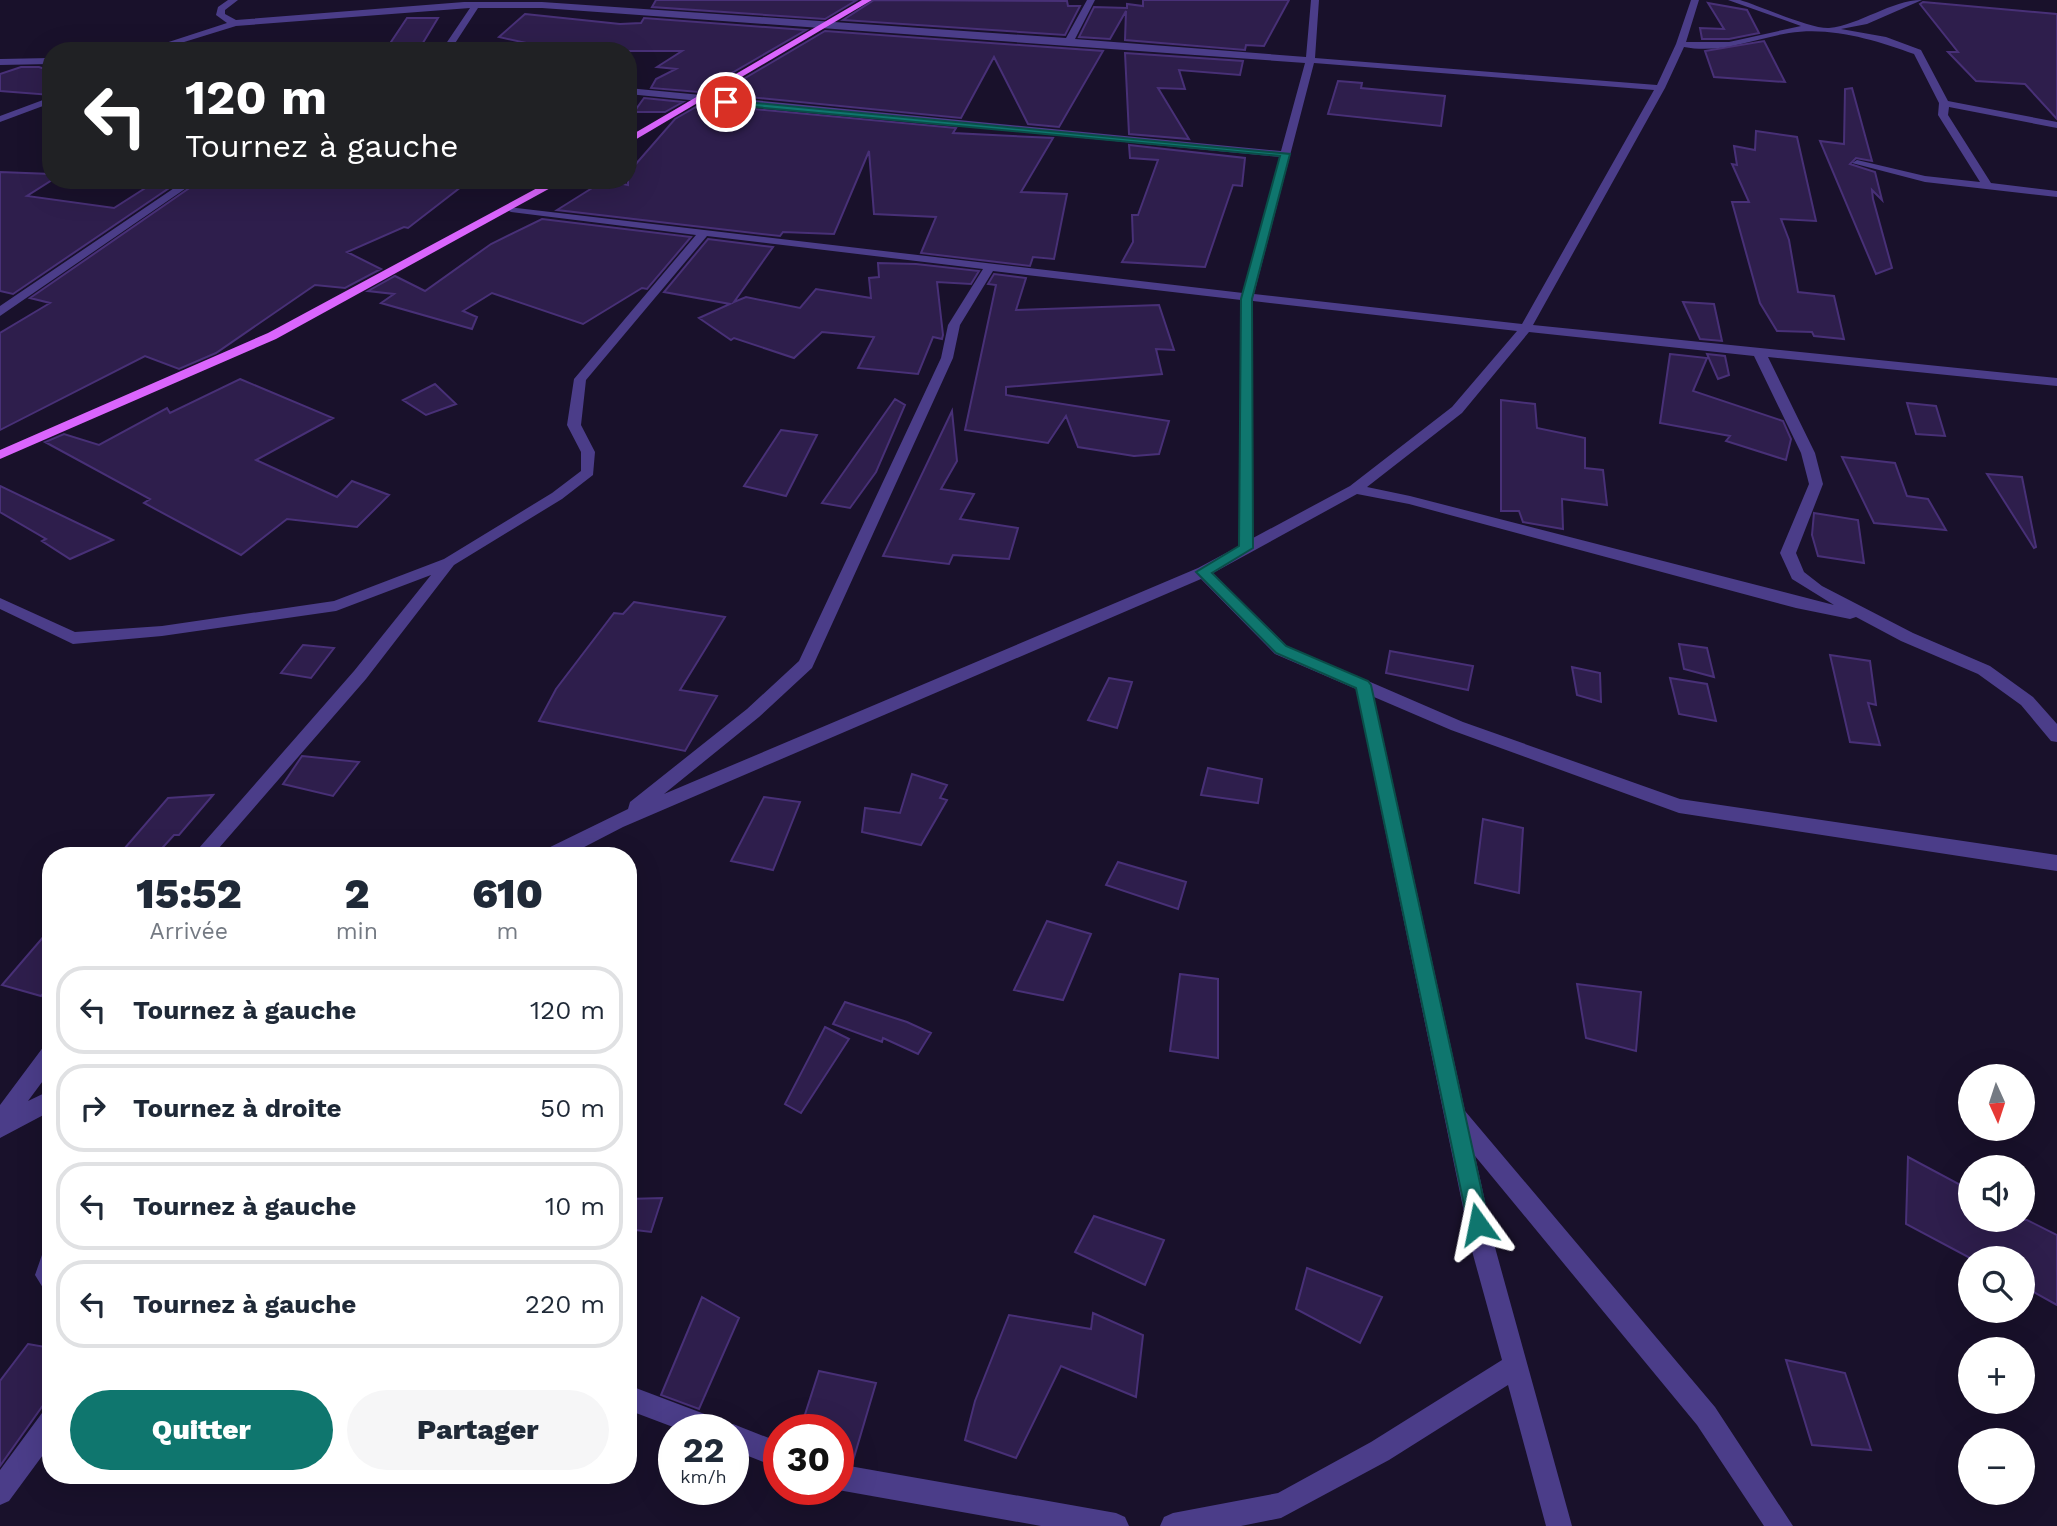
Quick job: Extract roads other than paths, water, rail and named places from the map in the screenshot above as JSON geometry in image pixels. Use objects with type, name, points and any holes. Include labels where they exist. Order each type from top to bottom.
[{"type":"main road","points":[[637,136],[868,0]]},
{"type":"main road","points":[[0,455],[272,336],[545,189]]},
{"type":"street","points":[[234,0],[221,9],[220,15],[235,23]]},
{"type":"street","points":[[1069,41],[1091,0]]},
{"type":"street","points":[[1246,548],[1247,299],[1310,61],[1315,0]]},
{"type":"street","points":[[567,847],[617,822],[1203,572],[1355,489],[1457,410],[1525,329],[1660,88],[1681,44],[1695,0]]},
{"type":"street","points":[[1732,0],[1816,28],[1883,39],[1918,52],[1944,103],[1943,115],[1989,188]]},
{"type":"street","points":[[1681,44],[1696,49],[1715,47],[1790,30],[1842,27],[1864,22],[1918,0]]},
{"type":"street","points":[[450,42],[470,4]]},
{"type":"street","points":[[174,42],[235,23],[470,4],[542,5],[1069,41],[1660,88]]},
{"type":"street","points":[[0,62],[42,61]]},
{"type":"street","points":[[637,92],[1285,154]]},
{"type":"street","points":[[0,119],[42,103]]},
{"type":"street","points":[[1944,103],[2057,125]]},
{"type":"street","points":[[1857,163],[1925,179],[2057,194]]},
{"type":"street","points":[[0,312],[179,189]]},
{"type":"street","points":[[511,209],[1247,299],[1760,355],[2057,383]]},
{"type":"street","points":[[0,603],[73,638],[162,631],[336,606],[449,562],[557,496],[588,472],[589,452],[574,425],[580,379],[705,232]]},
{"type":"street","points":[[617,822],[753,713],[806,664],[947,358],[954,325],[990,267]]},
{"type":"street","points":[[1760,355],[1808,453],[1816,484],[1787,553],[1797,575],[1817,590],[1870,618],[1983,670],[2028,701],[2057,736]]},
{"type":"street","points":[[1355,489],[1410,500],[1796,603],[1870,618]]},
{"type":"street","points":[[209,847],[360,675],[449,562]]},
{"type":"street","points":[[1203,572],[1281,650],[1457,726],[1679,806],[2057,863]]},
{"type":"street","points":[[1363,685],[1484,1251],[1559,1526]]},
{"type":"street","points":[[0,1122],[42,1065]]},
{"type":"street","points":[[0,1128],[42,1105]]},
{"type":"street","points":[[1455,1116],[1706,1416],[1780,1526]]},
{"type":"street","points":[[1173,1526],[1281,1505],[1380,1451],[1515,1366]]},
{"type":"street","points":[[637,1400],[672,1414]]},
{"type":"street","points":[[0,1492],[42,1434]]},
{"type":"street","points":[[854,1480],[1116,1526]]}]
